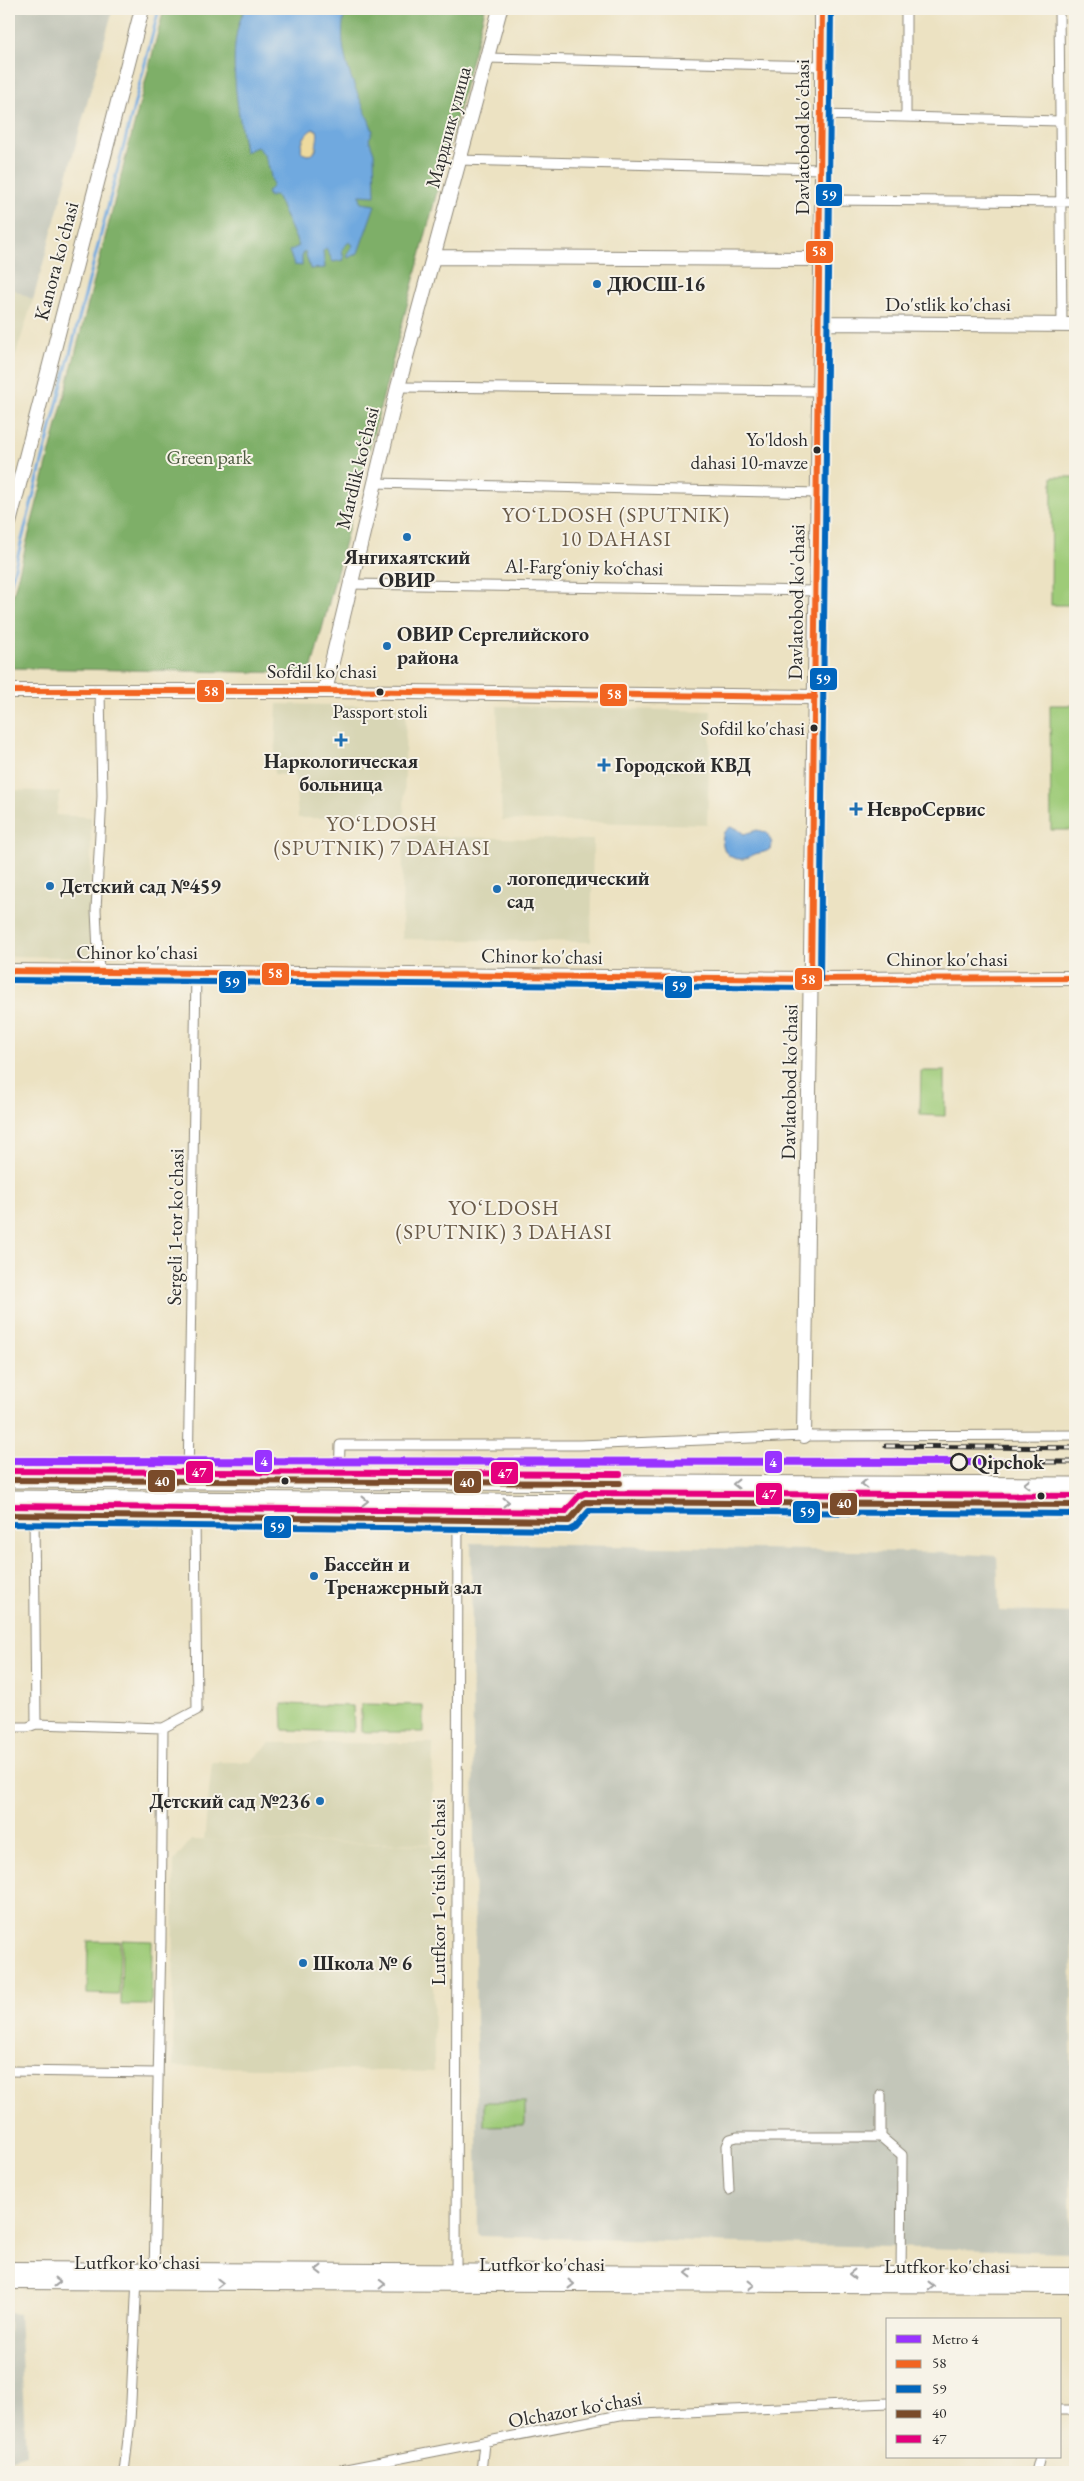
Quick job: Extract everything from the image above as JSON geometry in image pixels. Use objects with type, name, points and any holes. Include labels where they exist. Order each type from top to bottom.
[{"type":"main road","points":[[9,1480],[1075,1485]]},
{"type":"main road","points":[[301,1482],[301,1501]]},
{"type":"main road","points":[[585,1483],[585,1502]]},
{"type":"main road","points":[[900,1484],[900,1503]]},
{"type":"main road","points":[[9,1498],[900,1503],[1075,1506]]},
{"type":"street","name":"Kanora ko'chasi","points":[[9,523],[142,9]]},
{"type":"street","name":"Мардлик улица","points":[[433,256],[500,9]]},
{"type":"street","name":"Davlatobod ko'chasi","points":[[804,1436],[822,200],[822,9]]},
{"type":"street","points":[[906,9],[906,117]]},
{"type":"street","points":[[1059,9],[1060,202],[1069,325]]},
{"type":"street","points":[[487,58],[822,66]]},
{"type":"street","points":[[822,115],[1060,121]]},
{"type":"street","points":[[459,160],[821,169]]},
{"type":"street","points":[[822,200],[1075,202]]},
{"type":"street","points":[[433,256],[821,259]]},
{"type":"street","name":"Mardlik ko‘chasi","points":[[325,691],[374,483],[433,256]]},
{"type":"street","name":"Do'stlik ko'chasi","points":[[820,323],[1069,325]]},
{"type":"street","points":[[398,387],[819,391]]},
{"type":"street","points":[[374,483],[818,493]]},
{"type":"street","name":"Al-Farg‘oniy ko‘chasi","points":[[350,584],[816,591]]},
{"type":"street","name":"Sofdil ko'chasi","points":[[9,691],[325,691],[814,697]]},
{"type":"street","points":[[98,972],[96,910],[102,796],[100,691]]},
{"type":"street","name":"Chinor ko'chasi","points":[[9,972],[811,980],[1075,978]]},
{"type":"street","name":"Sergeli 1-tor ko'chasi","points":[[188,1481],[196,973]]},
{"type":"street","points":[[339,1482],[340,1445],[580,1445],[804,1436],[1075,1435]]},
{"type":"street","name":"Lutfkor 1-o'tish ko'chasi","points":[[456,2277],[458,1501]]},
{"type":"street","points":[[9,1515],[570,1521],[585,1502]]},
{"type":"street","points":[[34,1515],[36,1724]]},
{"type":"street","points":[[9,1727],[28,1727],[36,1724],[163,1728],[197,1710],[196,1516]]},
{"type":"street","points":[[154,2276],[163,1728]]},
{"type":"street","points":[[9,2071],[157,2073]]},
{"type":"street","points":[[881,2137],[882,2095]]},
{"type":"street","points":[[729,2190],[727,2146],[730,2139],[737,2137],[881,2137],[902,2155],[901,2280]]},
{"type":"street","name":"Lutfkor ko'chasi","points":[[9,2269],[137,2276]]},
{"type":"street","name":"Lutfkor ko'chasi","points":[[901,2280],[1075,2275]]},
{"type":"street","points":[[124,2472],[130,2422],[137,2276]]},
{"type":"street","name":"Lutfkor ko'chasi","points":[[9,2282],[137,2276],[456,2277],[901,2280],[1075,2286]]},
{"type":"street","name":"Olchazor koʻchasi","points":[[331,2472],[620,2415],[886,2403]]},
{"type":"street","points":[[1062,2410],[1075,2410]]},
{"type":"street","points":[[481,2472],[484,2443]]},
{"type":"street","points":[[1036,2472],[1040,2458]]},
{"type":"shaded area","points":[[9,9],[113,9],[33,300],[9,287]]},
{"type":"shaded area","points":[[9,287],[33,300],[9,376]]},
{"type":"shaded area","name":"Наркологическая больница","points":[[277,704],[406,706],[404,819],[298,818],[295,776],[274,774]]},
{"type":"shaded area","name":"Городской КВД","points":[[497,706],[711,711],[707,825],[502,820]]},
{"type":"shaded area","name":"Детский сад №459","points":[[9,790],[60,792],[56,815],[91,817],[90,957],[9,956]]},
{"type":"shaded area","name":"логопедический сад","points":[[403,836],[593,840],[591,942],[402,939]]},
{"type":"shaded area","points":[[471,1543],[948,1553],[997,1556],[999,1611],[1074,1613],[1070,2252],[478,2236]]},
{"type":"shaded area","name":"Детский сад №236","points":[[270,1743],[433,1743],[431,1844],[204,1840],[212,1762],[250,1762]]},
{"type":"shaded area","name":"Школа № 6","points":[[191,1840],[432,1845],[434,2072],[173,2066],[174,1861]]},
{"type":"shaded area","points":[[9,2313],[19,2314],[26,2454],[9,2459]]},
{"type":"green space","name":"Green park","points":[[164,9],[485,9],[312,667],[299,673],[9,668],[9,611]]},
{"type":"green space","points":[[1052,477],[1075,477],[1075,605],[1051,605]]},
{"type":"green space","points":[[1050,705],[1075,705],[1075,830],[1051,830]]},
{"type":"green space","points":[[921,1071],[945,1071],[945,1116],[920,1115]]},
{"type":"green space","points":[[282,1704],[353,1706],[354,1732],[283,1730]]},
{"type":"green space","points":[[361,1704],[423,1705],[423,1732],[361,1732]]},
{"type":"green space","points":[[122,1940],[152,1941],[151,2005],[121,2005]]},
{"type":"green space","points":[[88,1941],[120,1941],[119,1995],[87,1994]]},
{"type":"green space","points":[[484,2102],[525,2102],[525,2125],[484,2126]]},
{"type":"sand","points":[[313,129],[317,130],[317,146],[313,154],[307,155],[302,153],[302,143],[307,133]]},
{"type":"water","points":[[245,9],[345,9],[343,43],[345,58],[354,86],[373,131],[369,139],[374,153],[375,196],[360,195],[361,203],[375,205],[358,253],[348,258],[347,254],[353,245],[349,242],[342,249],[344,260],[333,262],[326,248],[323,251],[325,268],[310,269],[305,251],[302,254],[302,266],[294,265],[289,251],[299,246],[276,195],[269,197],[267,192],[273,186],[264,154],[257,147],[245,152],[237,99],[234,60],[239,24]],"holes":[[[313,129],[317,130],[316,150],[313,154],[307,155],[302,153],[301,146],[305,136]]]},
{"type":"water","points":[[730,827],[736,828],[744,834],[757,830],[767,833],[772,843],[770,849],[743,859],[730,856],[724,850],[723,837],[724,832]]},
{"type":"waterway","points":[[9,590],[159,9]]},
{"type":"railway","points":[[886,1446],[1075,1448]]},
{"type":"railway","points":[[1028,1462],[1075,1462]]},
{"type":"metro line","name":"4","points":[[9,1461],[1028,1462]]},
{"type":"transit line","name":"58","points":[[811,979],[822,9]]},
{"type":"transit line","name":"59","points":[[9,980],[811,988],[818,985],[820,979],[831,9]]},
{"type":"transit line","name":"58","points":[[9,691],[325,691],[815,697]]},
{"type":"transit line","name":"58","points":[[9,971],[811,979],[1075,978]]},
{"type":"transit line","name":"47","points":[[9,1471],[620,1474]]},
{"type":"transit line","name":"40","points":[[9,1480],[620,1483]]},
{"type":"transit line","name":"47","points":[[9,1506],[565,1512],[579,1496],[585,1493],[1075,1496]]},
{"type":"transit line","name":"40","points":[[9,1515],[569,1521],[585,1502],[1075,1505]]},
{"type":"transit line","name":"59","points":[[9,1524],[569,1530],[575,1527],[589,1511],[1075,1514]]},
{"type":"place","name":"ДЮСШ-16","points":[[597,284]]},
{"type":"place","name":"Yo'ldosh dahasi 10-mavze","points":[[817,450]]},
{"type":"place","name":"Янгихаятский ОВИР","points":[[407,537]]},
{"type":"place","name":"ОВИР Сергелийского района","points":[[387,646]]},
{"type":"place","name":"Passport stoli","points":[[380,692]]},
{"type":"place","name":"Sofdil ko'chasi","points":[[814,728]]},
{"type":"place","name":"Наркологическая больница","points":[[341,740]]},
{"type":"place","name":"Городской КВД","points":[[604,765]]},
{"type":"place","name":"НевроСервис","points":[[856,809]]},
{"type":"place","name":"Детский сад №459","points":[[50,886]]},
{"type":"place","name":"логопедический сад","points":[[497,889]]},
{"type":"place","name":"Qipchok","points":[[959,1462]]},
{"type":"place","name":"Бассейн и Тренажерный зал","points":[[314,1576]]},
{"type":"place","name":"Детский сад №236","points":[[320,1801]]},
{"type":"place","name":"Школа № 6","points":[[303,1963]]},
{"type":"district","name":"YO‘LDOSH (SPUTNIK) 10 DAHASI","points":[[616,527]]},
{"type":"district","name":"YO‘LDOSH (SPUTNIK) 7 DAHASI","points":[[382,836]]},
{"type":"district","name":"YO‘LDOSH (SPUTNIK) 3 DAHASI","points":[[504,1220]]}]
